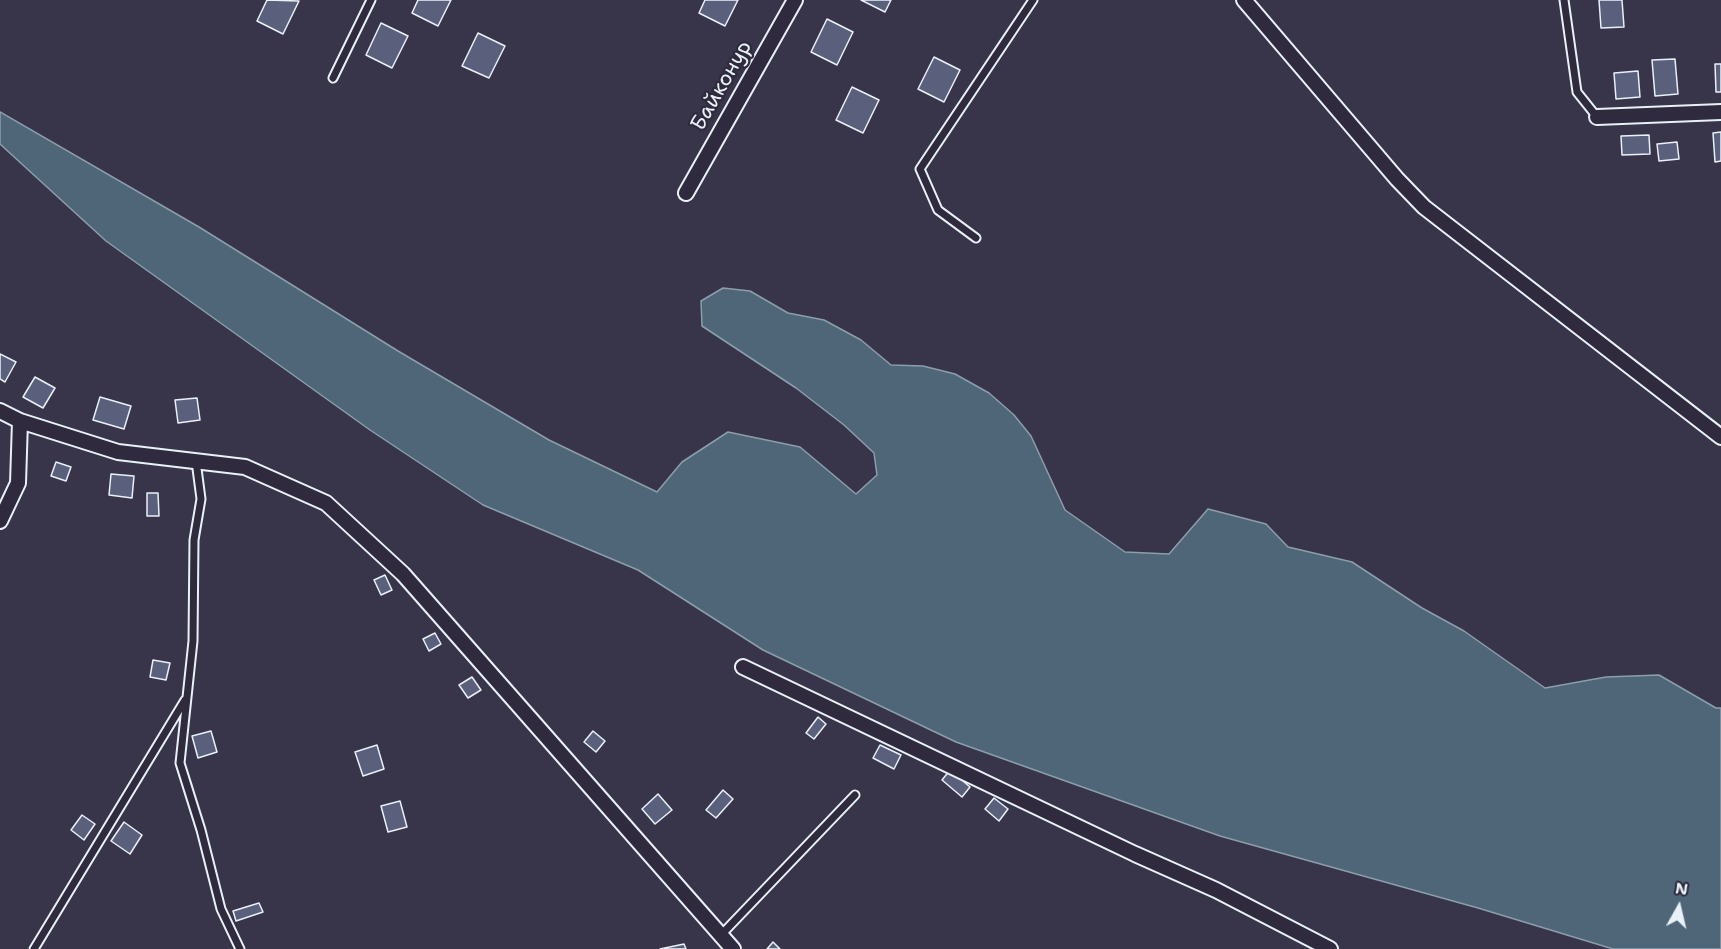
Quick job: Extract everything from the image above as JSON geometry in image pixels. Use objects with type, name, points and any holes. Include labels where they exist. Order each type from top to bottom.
[{"type":"street","name":"Байконур","points":[[686,193],[795,0]]},
{"type":"street","points":[[1244,0],[1397,180],[1424,207],[1721,437]]},
{"type":"street","points":[[1597,117],[1721,112]]},
{"type":"street","points":[[0,411],[20,421],[118,452],[244,467],[326,503],[402,574],[733,949]]},
{"type":"street","points":[[0,521],[18,483],[20,421]]},
{"type":"street","points":[[743,668],[1135,854],[1216,890],[1330,949]]},
{"type":"lane","points":[[333,78],[371,0]]},
{"type":"lane","points":[[976,238],[938,210],[920,169],[1033,0]]},
{"type":"lane","points":[[1564,0],[1577,92],[1597,117]]},
{"type":"lane","points":[[196,461],[201,499],[194,540],[193,641],[180,763],[201,830],[221,909],[240,949]]},
{"type":"lane","points":[[34,949],[186,697]]},
{"type":"lane","points":[[721,935],[855,795]]},
{"type":"water","points":[[0,112],[199,227],[398,351],[549,440],[657,492],[682,462],[728,432],[800,447],[856,494],[877,475],[874,453],[844,425],[796,388],[702,326],[701,301],[723,288],[750,291],[788,313],[824,320],[861,340],[891,365],[923,366],[955,374],[989,393],[1014,415],[1031,436],[1065,510],[1125,552],[1169,554],[1208,509],[1266,524],[1288,547],[1352,562],[1422,608],[1464,631],[1545,688],[1606,677],[1659,675],[1716,708],[1721,708],[1721,949],[1613,949],[1478,908],[1220,836],[956,742],[763,650],[638,570],[483,505],[370,430],[106,241],[0,144]]},
{"type":"building","points":[[267,0],[299,1],[283,34],[257,21]]},
{"type":"building","points":[[418,0],[451,0],[438,26],[412,13]]},
{"type":"building","points":[[705,0],[738,0],[725,26],[699,13]]},
{"type":"building","points":[[861,0],[891,0],[885,12]]},
{"type":"building","points":[[1599,0],[1622,0],[1624,27],[1601,28]]},
{"type":"building","points":[[827,19],[853,32],[837,65],[811,52]]},
{"type":"building","points":[[381,23],[408,36],[392,68],[366,55]]},
{"type":"building","points":[[478,33],[505,46],[489,78],[462,66]]},
{"type":"building","points":[[934,57],[960,70],[944,102],[918,89]]},
{"type":"building","points":[[1675,59],[1678,94],[1655,96],[1652,60]]},
{"type":"building","points":[[1715,64],[1721,64],[1721,92],[1716,92]]},
{"type":"building","points":[[1638,71],[1640,97],[1616,99],[1614,73]]},
{"type":"building","points":[[852,87],[879,100],[863,133],[836,120]]},
{"type":"building","points":[[1721,132],[1721,161],[1715,162],[1713,133]]},
{"type":"building","points":[[1649,135],[1650,154],[1622,155],[1621,136]]},
{"type":"building","points":[[1677,142],[1679,159],[1659,161],[1657,144]]},
{"type":"building","points":[[0,354],[16,362],[5,382],[0,379]]},
{"type":"building","points":[[35,377],[55,388],[43,408],[23,397]]},
{"type":"building","points":[[100,397],[131,406],[124,429],[93,420]]},
{"type":"building","points":[[197,398],[200,420],[178,423],[175,400]]},
{"type":"building","points":[[56,462],[71,467],[66,481],[51,476]]},
{"type":"building","points":[[111,474],[134,476],[132,498],[109,495]]},
{"type":"building","points":[[147,493],[158,493],[159,516],[147,516]]},
{"type":"building","points":[[385,575],[392,590],[381,595],[374,580]]},
{"type":"building","points":[[435,633],[441,644],[429,651],[423,639]]},
{"type":"building","points":[[153,660],[170,663],[166,680],[150,677]]},
{"type":"building","points":[[472,677],[481,690],[468,698],[459,685]]},
{"type":"building","points":[[818,717],[826,724],[814,739],[806,733]]},
{"type":"building","points":[[211,731],[217,752],[198,758],[192,736]]},
{"type":"building","points":[[593,731],[605,741],[596,752],[584,742]]},
{"type":"building","points":[[377,745],[384,769],[363,776],[355,752]]},
{"type":"building","points":[[880,745],[901,755],[894,769],[873,758]]},
{"type":"building","points":[[950,770],[970,787],[962,797],[942,780]]},
{"type":"building","points":[[723,790],[733,799],[716,818],[706,810]]},
{"type":"building","points":[[658,794],[672,810],[655,824],[642,809]]},
{"type":"building","points":[[994,798],[1008,809],[999,821],[985,809]]},
{"type":"building","points":[[400,801],[407,827],[388,832],[381,806]]},
{"type":"building","points":[[82,815],[95,824],[84,840],[71,830]]},
{"type":"building","points":[[124,822],[142,835],[130,854],[111,841]]},
{"type":"building","points":[[259,903],[263,912],[236,921],[233,911]]},
{"type":"building","points":[[773,942],[780,949],[767,949]]},
{"type":"building","points":[[684,944],[686,949],[660,949]]}]
